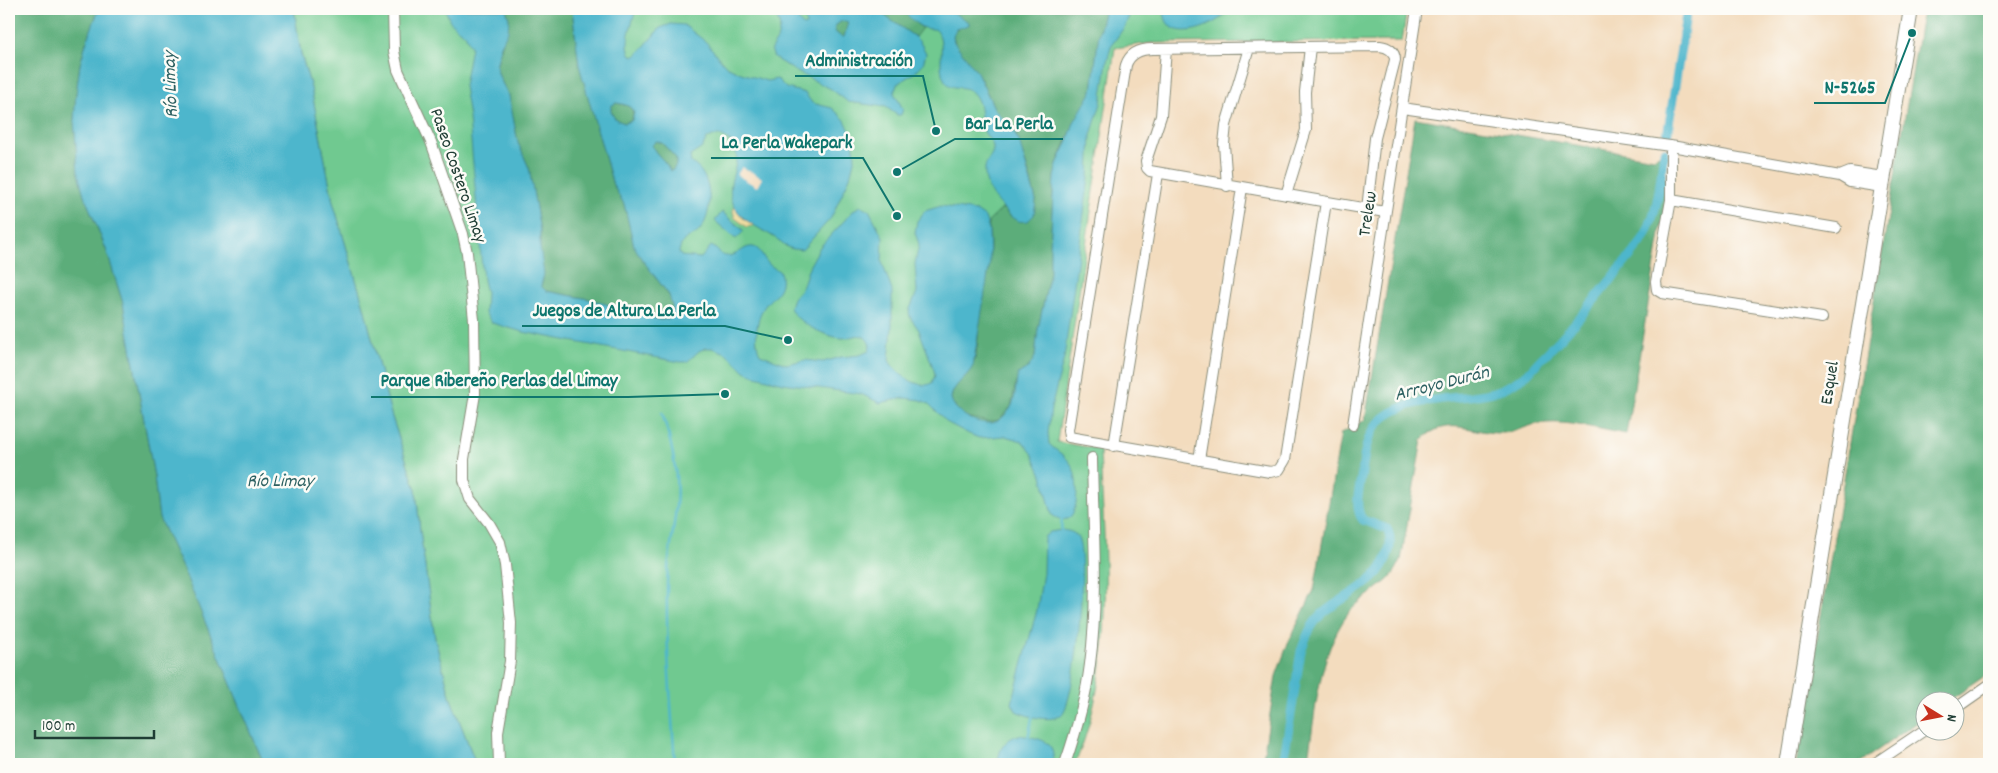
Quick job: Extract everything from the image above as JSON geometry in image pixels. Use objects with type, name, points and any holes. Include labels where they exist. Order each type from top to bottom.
[{"type":"main road","name":"Esquel","points":[[1788,764],[1911,9]]},
{"type":"street","name":"Paseo Costero Limay","points":[[393,9],[394,51],[398,70],[431,142],[463,234],[467,253],[474,320],[475,394],[464,459],[464,480],[470,499],[494,531],[502,548],[506,565],[511,624],[510,662],[498,732],[499,764]]},
{"type":"street","name":"Trelew","points":[[1353,424],[1417,9]]},
{"type":"street","points":[[1326,202],[1285,460],[1282,468],[1273,472],[1075,440],[1069,437],[1067,433],[1126,65],[1136,52],[1147,49],[1380,46],[1388,48],[1395,56],[1374,144],[1367,209]]},
{"type":"street","points":[[1286,196],[1306,130],[1306,84],[1310,47]]},
{"type":"street","points":[[1227,186],[1224,144],[1226,125],[1249,48]]},
{"type":"street","points":[[1166,49],[1161,116],[1146,161],[1147,168],[1158,174],[1385,212]]},
{"type":"street","points":[[1402,108],[1671,146],[1840,176],[1850,182],[1883,182]]},
{"type":"street","points":[[1671,146],[1671,200],[1656,282],[1659,292],[1822,318]]},
{"type":"street","points":[[1114,446],[1158,174]]},
{"type":"street","points":[[1199,460],[1242,188]]},
{"type":"street","points":[[1671,200],[1836,228]]},
{"type":"street","points":[[1065,764],[1085,695],[1093,635],[1092,458]]},
{"type":"street","points":[[1966,701],[1989,685]]},
{"type":"street","points":[[1874,764],[1916,736]]},
{"type":"green space","points":[[9,9],[99,9],[80,65],[76,94],[74,120],[78,173],[84,195],[106,249],[123,303],[154,476],[159,518],[186,576],[264,764],[9,764]]},
{"type":"green space","points":[[294,9],[1164,9],[1164,11],[1222,18],[1230,9],[1407,9],[1402,41],[1151,43],[1115,48],[1057,442],[1100,449],[1105,569],[1103,648],[1098,687],[1089,726],[1075,764],[476,764],[451,699],[435,639],[416,490],[391,414],[364,307],[333,202],[311,88],[301,54]]},
{"type":"green space","points":[[506,9],[572,9],[579,65],[613,185],[624,204],[634,246],[672,300],[673,310],[668,319],[655,319],[624,308],[589,299],[546,291],[541,286],[543,280],[540,231],[529,168],[518,143],[509,96],[496,67],[509,19]]},
{"type":"green space","points":[[875,9],[901,9],[922,28],[915,37]]},
{"type":"green space","points":[[947,9],[1105,9],[1099,33],[1092,91],[1070,133],[1057,164],[1054,177],[1050,273],[1038,329],[1035,357],[1016,382],[1011,407],[999,420],[988,422],[961,414],[952,403],[952,397],[955,387],[973,365],[976,354],[989,258],[990,234],[988,222],[1003,208],[1009,216],[1034,215],[1036,200],[1016,134],[995,110],[981,79],[956,46],[953,36],[954,32],[962,26]]},
{"type":"green space","points":[[1923,9],[1989,9],[1989,673],[1964,690],[1916,690],[1916,723],[1858,764],[1796,764]]},
{"type":"green space","points":[[842,21],[848,23],[844,37],[834,31],[836,25]]},
{"type":"green space","points":[[616,103],[632,109],[633,115],[631,120],[625,123],[614,117],[611,106]]},
{"type":"green space","points":[[1415,118],[1654,158],[1664,152],[1666,199],[1626,434],[1575,425],[1546,423],[1502,433],[1491,433],[1460,427],[1441,428],[1431,432],[1422,440],[1401,560],[1391,577],[1352,609],[1338,630],[1330,648],[1319,686],[1307,764],[1262,764],[1276,676],[1288,643],[1314,590],[1341,433],[1365,420]]},
{"type":"green space","points":[[656,141],[662,143],[676,158],[676,165],[673,170],[670,171],[653,149],[652,145]]},
{"type":"sand","points":[[735,206],[743,218],[756,225],[747,227],[735,218],[733,211]]},
{"type":"water","name":"Río Limay","points":[[99,9],[294,9],[301,54],[311,88],[333,202],[364,307],[391,414],[416,490],[435,639],[451,699],[476,764],[264,764],[186,576],[159,518],[154,476],[123,303],[106,249],[84,195],[78,173],[74,120],[76,94],[80,65]]},
{"type":"water","points":[[445,9],[506,9],[509,19],[508,31],[501,45],[496,67],[509,96],[518,143],[529,168],[540,231],[544,274],[541,286],[546,291],[589,299],[660,320],[668,319],[673,310],[669,295],[634,246],[624,204],[613,185],[579,65],[572,9],[636,9],[629,32],[628,45],[631,55],[636,56],[660,28],[671,24],[684,25],[706,42],[726,66],[767,81],[777,79],[786,88],[805,93],[812,103],[832,108],[845,120],[853,138],[855,157],[850,177],[831,218],[802,250],[787,247],[743,218],[739,213],[733,203],[731,194],[736,160],[733,143],[721,136],[712,136],[707,139],[702,148],[690,156],[691,163],[704,175],[709,194],[709,204],[705,223],[697,233],[685,239],[679,252],[681,256],[701,258],[711,246],[722,255],[727,256],[746,248],[754,247],[759,250],[768,264],[780,272],[781,284],[779,289],[766,304],[757,325],[756,338],[760,354],[786,364],[805,360],[823,362],[841,357],[860,355],[869,351],[870,345],[864,337],[857,335],[843,338],[821,332],[798,318],[790,307],[793,298],[802,288],[809,267],[820,247],[855,209],[861,206],[869,210],[883,237],[882,262],[892,291],[892,328],[889,360],[901,375],[908,379],[927,385],[932,383],[935,375],[934,370],[919,330],[910,317],[909,311],[917,292],[915,264],[919,244],[915,233],[917,221],[925,211],[941,206],[976,211],[985,217],[989,230],[990,262],[973,366],[954,389],[951,398],[957,409],[969,418],[989,423],[999,420],[1010,409],[1018,374],[1029,367],[1035,357],[1038,329],[1050,273],[1054,177],[1057,164],[1074,122],[1092,91],[1099,33],[1105,9],[1132,9],[1125,26],[1111,46],[1101,103],[1091,135],[1089,177],[1064,358],[1051,408],[1048,433],[1049,444],[1067,459],[1075,473],[1077,493],[1073,512],[1068,518],[1062,519],[1052,515],[1042,475],[1032,453],[1022,441],[1005,436],[979,438],[969,434],[948,423],[929,404],[921,400],[904,398],[880,403],[861,394],[783,383],[745,371],[726,353],[712,348],[699,351],[687,362],[680,362],[523,332],[492,323],[485,313],[486,293],[483,280],[469,117],[464,86],[471,47],[465,34],[450,21]],"holes":[[[616,103],[626,105],[634,112],[632,120],[625,123],[614,117],[611,106]],[[656,141],[662,143],[676,158],[676,165],[673,170],[670,171],[653,149],[652,145]]]},
{"type":"water","points":[[774,9],[795,9],[803,26],[806,25],[804,9],[875,9],[915,37],[926,53],[923,64],[914,73],[897,84],[894,93],[903,109],[901,115],[897,115],[886,107],[848,102],[831,89],[774,58],[771,49],[777,40],[780,27]],"holes":[[[842,21],[848,23],[844,37],[834,31],[836,25]]]},
{"type":"water","points":[[901,9],[947,9],[969,22],[969,25],[956,29],[953,36],[954,42],[977,72],[995,110],[1011,128],[1019,141],[1036,200],[1034,215],[1028,221],[1024,222],[1014,219],[999,204],[990,191],[986,180],[985,168],[993,150],[984,131],[978,101],[970,90],[953,87],[945,81],[941,69],[941,44],[938,32],[921,27]]},
{"type":"water","points":[[1164,9],[1230,9],[1214,22],[1203,27],[1181,31],[1172,28],[1166,21]]},
{"type":"water","points":[[722,212],[744,231],[736,239],[715,221]]},
{"type":"water","points":[[1062,530],[1072,532],[1077,536],[1081,551],[1082,572],[1079,630],[1076,660],[1066,705],[1061,715],[1045,719],[1016,711],[1012,703],[1037,610],[1043,573],[1044,537],[1050,532]]},
{"type":"water","points":[[1019,735],[1039,739],[1049,745],[1053,756],[1052,764],[997,764],[999,754],[1006,742]]},
{"type":"pier","points":[[742,167],[762,178],[757,187],[737,175]]},
{"type":"waterway","name":"Arroyo Durán","points":[[1667,137],[1687,9]]},
{"type":"waterway","name":"Arroyo Durán","points":[[1283,764],[1301,651],[1309,631],[1322,614],[1370,580],[1385,563],[1389,551],[1390,540],[1387,529],[1363,520],[1358,510],[1364,457],[1372,432],[1382,419],[1410,405],[1493,392],[1502,389],[1527,374],[1581,316],[1641,243],[1655,210],[1664,152]]},
{"type":"waterway","points":[[662,413],[672,447],[676,470],[677,494],[667,586],[668,653],[675,764]]},
{"type":"waterway","points":[[1061,533],[1062,516]]},
{"type":"waterway","points":[[1028,738],[1033,714]]},
{"type":"place","name":"N-5265","points":[[1912,33]]},
{"type":"place","name":"Administración","points":[[936,131]]},
{"type":"place","name":"Bar La Perla","points":[[897,172]]},
{"type":"place","name":"La Perla Wakepark","points":[[897,216]]},
{"type":"place","name":"Juegos de Altura La Perla","points":[[788,340]]},
{"type":"place","name":"Parque Ribereño Perlas del Limay","points":[[725,394]]}]
